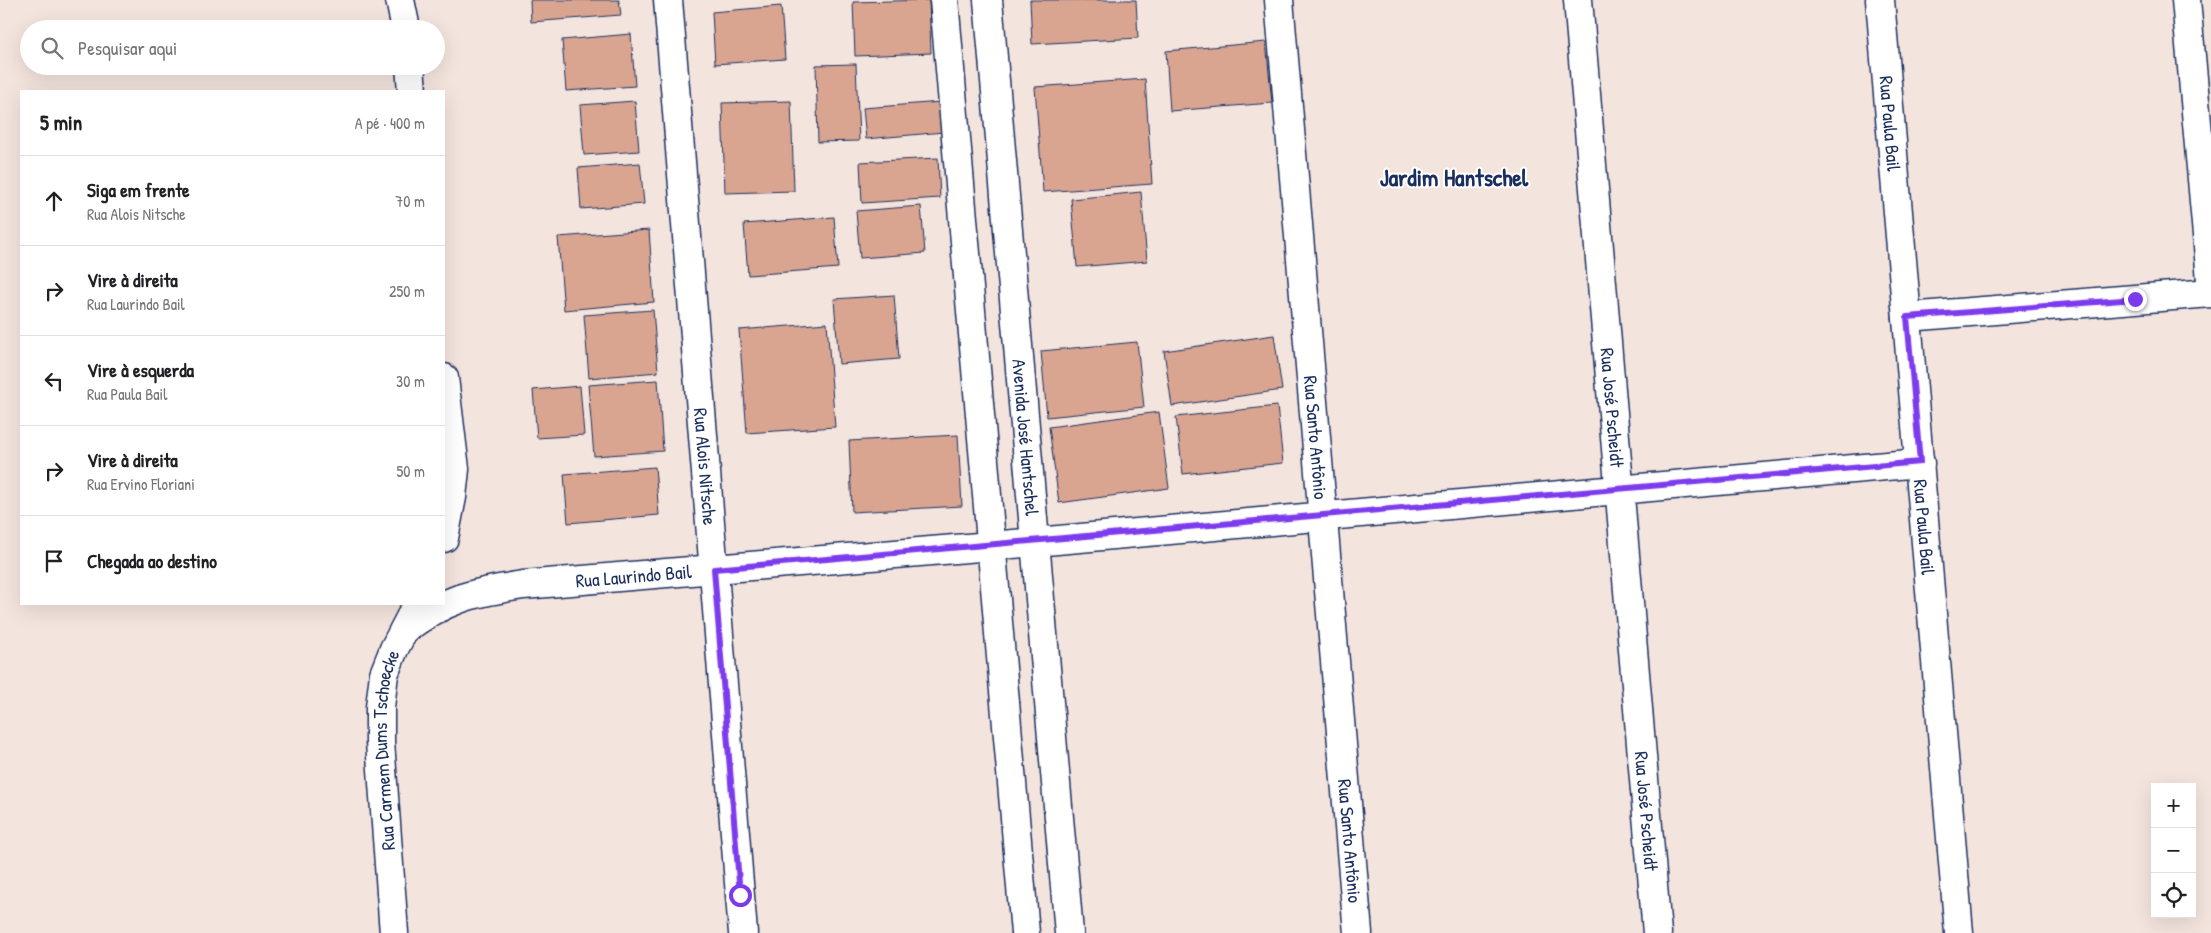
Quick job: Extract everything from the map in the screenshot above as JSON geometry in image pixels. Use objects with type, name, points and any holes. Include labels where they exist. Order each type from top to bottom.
[{"type":"street","points":[[400,0],[404,20]]},
{"type":"street","name":"Rua Alois Nitsche","points":[[668,0],[743,933]]},
{"type":"street","points":[[944,0],[1026,933]]},
{"type":"street","name":"Avenida José Hantschel","points":[[988,0],[1069,933]]},
{"type":"street","name":"Rua Santo Antônio","points":[[1279,0],[1358,933]]},
{"type":"street","name":"Rua José Pscheidt","points":[[1578,0],[1657,933]]},
{"type":"street","name":"Rua Paula Bail","points":[[1880,0],[1959,933]]},
{"type":"street","points":[[2186,0],[2211,280]]},
{"type":"street","points":[[411,75],[412,90]]},
{"type":"street","points":[[1907,317],[2211,293]]},
{"type":"street","points":[[445,386],[455,469],[445,533]]},
{"type":"street","name":"Rua Laurindo Bail","points":[[445,604],[486,591],[523,585],[991,546],[1920,462]]},
{"type":"street","name":"Rua Carmem Dums Tschoecke","points":[[394,933],[380,742],[380,707],[384,674],[416,605]]},
{"type":"street","name":"Rua Laurindo Bail","points":[[404,630],[428,612],[443,605]]},
{"type":"building","points":[[530,0],[619,0],[621,15],[531,22]]},
{"type":"building","points":[[929,0],[931,53],[855,56],[853,2]]},
{"type":"building","points":[[1030,0],[1136,0],[1138,38],[1032,44]]},
{"type":"building","points":[[781,6],[785,59],[715,64],[712,12]]},
{"type":"building","points":[[631,34],[635,86],[566,91],[562,40]]},
{"type":"building","points":[[1266,42],[1272,103],[1170,111],[1166,51]]},
{"type":"building","points":[[856,64],[859,141],[818,142],[816,65]]},
{"type":"building","points":[[1145,79],[1152,184],[1043,192],[1035,87]]},
{"type":"building","points":[[635,101],[639,151],[584,155],[580,105]]},
{"type":"building","points":[[791,101],[794,191],[725,193],[722,103]]},
{"type":"building","points":[[941,102],[944,132],[866,139],[863,108]]},
{"type":"building","points":[[938,158],[940,198],[862,203],[860,162]]},
{"type":"building","points":[[640,163],[644,204],[581,209],[578,168]]},
{"type":"building","points":[[1141,192],[1147,261],[1077,267],[1071,199]]},
{"type":"building","points":[[921,206],[925,253],[860,258],[856,211]]},
{"type":"building","points":[[834,217],[838,268],[748,275],[744,224]]},
{"type":"building","points":[[649,230],[654,302],[564,310],[558,237]]},
{"type":"building","points":[[894,295],[899,359],[839,364],[834,299]]},
{"type":"building","points":[[653,310],[658,372],[589,378],[584,315]]},
{"type":"building","points":[[827,323],[835,427],[747,433],[739,330]]},
{"type":"building","points":[[1274,335],[1282,390],[1172,406],[1164,351]]},
{"type":"building","points":[[1137,342],[1144,407],[1047,417],[1041,351]]},
{"type":"building","points":[[658,380],[663,451],[594,456],[588,385]]},
{"type":"building","points":[[580,386],[584,435],[537,438],[533,390]]},
{"type":"building","points":[[1277,406],[1283,463],[1183,474],[1176,417]]},
{"type":"building","points":[[1159,412],[1169,488],[1059,503],[1049,427]]},
{"type":"building","points":[[958,435],[962,506],[852,512],[849,441]]},
{"type":"building","points":[[655,467],[659,515],[568,523],[564,474]]},
{"type":"district","name":"Jardim Hantschel","points":[[1454,177]]},
{"type":"route","points":[[740,895],[714,569],[991,546],[1920,462],[1907,317],[2135,299]]}]
